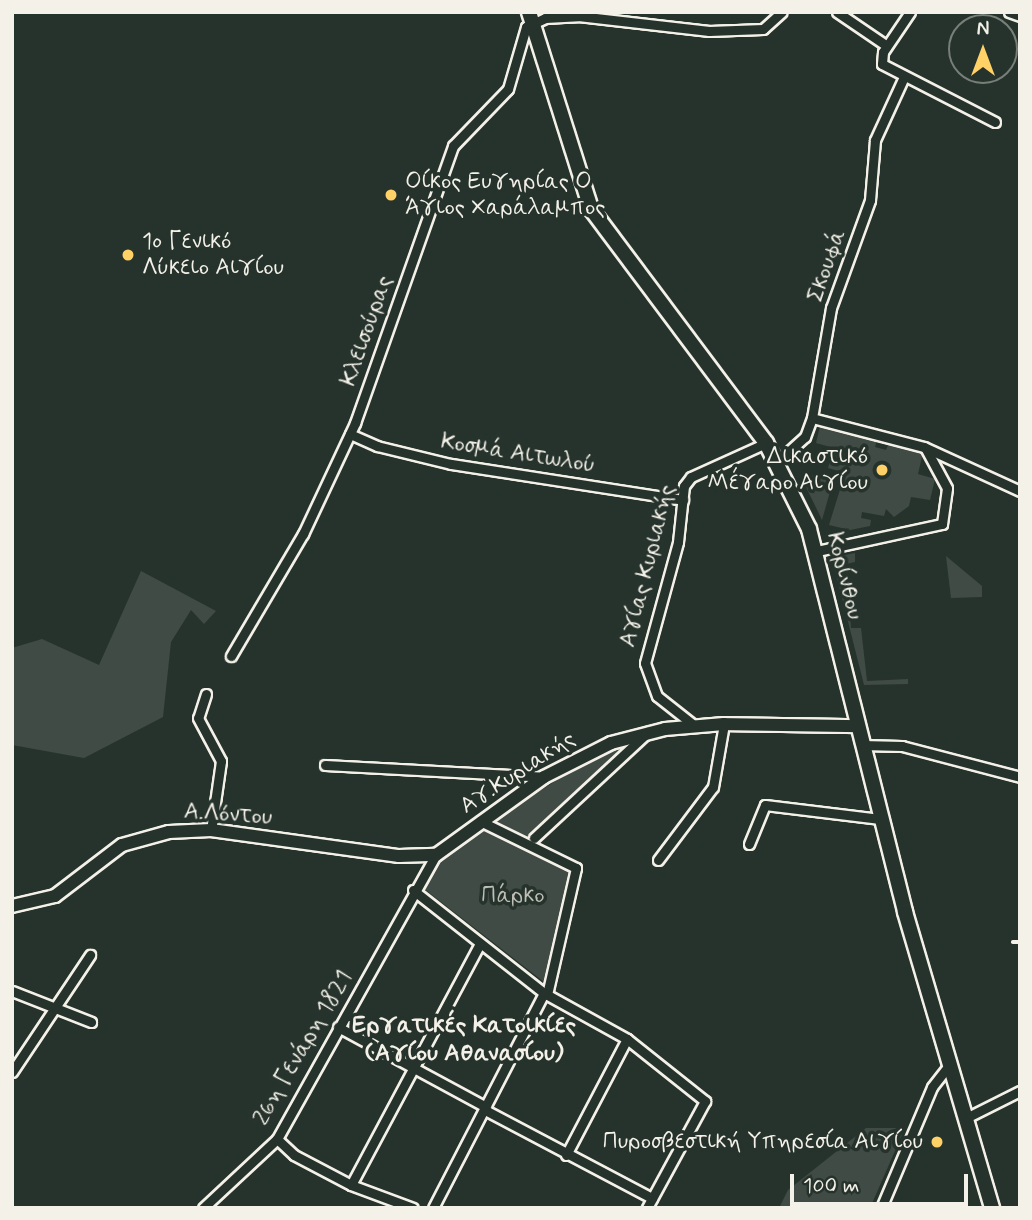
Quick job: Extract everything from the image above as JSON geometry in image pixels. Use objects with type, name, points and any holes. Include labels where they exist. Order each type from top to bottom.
[{"type":"main road","name":"Κορίνθου","points":[[531,17],[591,209],[778,461],[817,551],[880,819],[964,1119],[992,1208]]},
{"type":"main road","name":"Αγ.Κυριακής","points":[[436,855],[544,777],[588,751],[648,732],[724,724],[856,726]]},
{"type":"main road","name":"Α.Λόντου","points":[[12,906],[55,896],[122,845],[176,831],[211,831],[418,856],[436,855]]},
{"type":"street","points":[[531,17],[578,16],[709,31],[768,28],[782,12]]},
{"type":"street","points":[[837,12],[887,46]]},
{"type":"street","points":[[910,12],[887,46],[882,64],[995,122]]},
{"type":"street","points":[[1009,12],[1020,16]]},
{"type":"street","name":"Κλεισούρας","points":[[231,656],[303,534],[331,466],[350,434],[453,146],[508,89],[519,42],[531,17]]},
{"type":"street","name":"Σκουφά","points":[[778,461],[805,437],[812,418],[831,308],[870,200],[876,139],[904,77]]},
{"type":"street","points":[[812,418],[924,447],[978,469],[1020,491]]},
{"type":"street","name":"Κοσμά Αιτωλού","points":[[350,434],[377,446],[451,464],[683,500]]},
{"type":"street","name":"Αγίας Κυριακής","points":[[695,726],[657,696],[645,663],[678,542],[683,500],[691,477],[766,443]]},
{"type":"street","points":[[817,551],[942,524],[947,488],[924,447]]},
{"type":"street","points":[[206,694],[198,718],[221,761],[211,831]]},
{"type":"street","points":[[658,860],[713,787],[724,724]]},
{"type":"street","points":[[534,838],[648,732]]},
{"type":"street","points":[[861,745],[902,746],[1020,777]]},
{"type":"street","points":[[325,765],[544,777]]},
{"type":"street","points":[[749,844],[765,805],[880,819]]},
{"type":"street","points":[[433,1208],[546,994],[576,868],[480,821]]},
{"type":"street","name":"26η Γενάρη 1821","points":[[203,1208],[277,1139],[413,890],[436,855]]},
{"type":"street","points":[[413,890],[546,994],[627,1040],[705,1101],[647,1208]]},
{"type":"street","points":[[351,1185],[480,943]]},
{"type":"street","points":[[12,1072],[90,955]]},
{"type":"street","points":[[12,991],[91,1021]]},
{"type":"street","points":[[338,1027],[566,1154],[652,1198]]},
{"type":"street","points":[[566,1154],[627,1040]]},
{"type":"street","points":[[881,1208],[932,1087],[949,1065]]},
{"type":"street","points":[[964,1119],[1020,1091]]},
{"type":"street","points":[[277,1139],[294,1155],[351,1185],[413,1208]]},
{"type":"green space","name":"Δικαστικό Μέγαρο Αιγίου","points":[[820,426],[877,440],[875,447],[886,450],[889,443],[923,452],[918,474],[935,479],[930,500],[911,497],[909,506],[894,517],[886,509],[884,516],[862,512],[861,518],[871,520],[870,526],[850,530],[829,525],[847,467],[842,472],[828,468],[834,448],[816,443]]},
{"type":"green space","points":[[808,474],[833,481],[822,520],[805,485]]},
{"type":"green space","points":[[855,553],[855,562],[846,564],[851,628],[861,628],[867,681],[908,679],[908,684],[864,685],[832,558]]},
{"type":"green space","points":[[946,556],[982,586],[982,597],[951,598]]},
{"type":"green space","points":[[141,571],[216,611],[204,624],[191,610],[171,642],[163,717],[84,758],[12,745],[12,648],[42,639],[99,665]]},
{"type":"green space","points":[[630,746],[530,838],[493,820],[602,752]]},
{"type":"green space","name":"Πάρκο","points":[[481,828],[571,871],[544,982],[423,888],[438,862]]},
{"type":"green space","points":[[866,1128],[905,1128],[870,1208],[779,1208],[788,1190]]},
{"type":"railway","points":[[1013,942],[1020,942]]},
{"type":"place","name":"Οίκος Ευγηρίας Ο Άγιος Χαράλαμπος","points":[[391,195]]},
{"type":"place","name":"1o Γενικό Λύκειο Αιγίου","points":[[128,255]]},
{"type":"place","name":"Δικαστικό Μέγαρο Αιγίου","points":[[882,470]]},
{"type":"place","name":"Πυροσβεστική Υπηρεσία Αιγίου","points":[[937,1142]]},
{"type":"district","name":"Εργατικές Κατοικίες (Αγίου Αθανασίου)","points":[[464,1040]]}]
